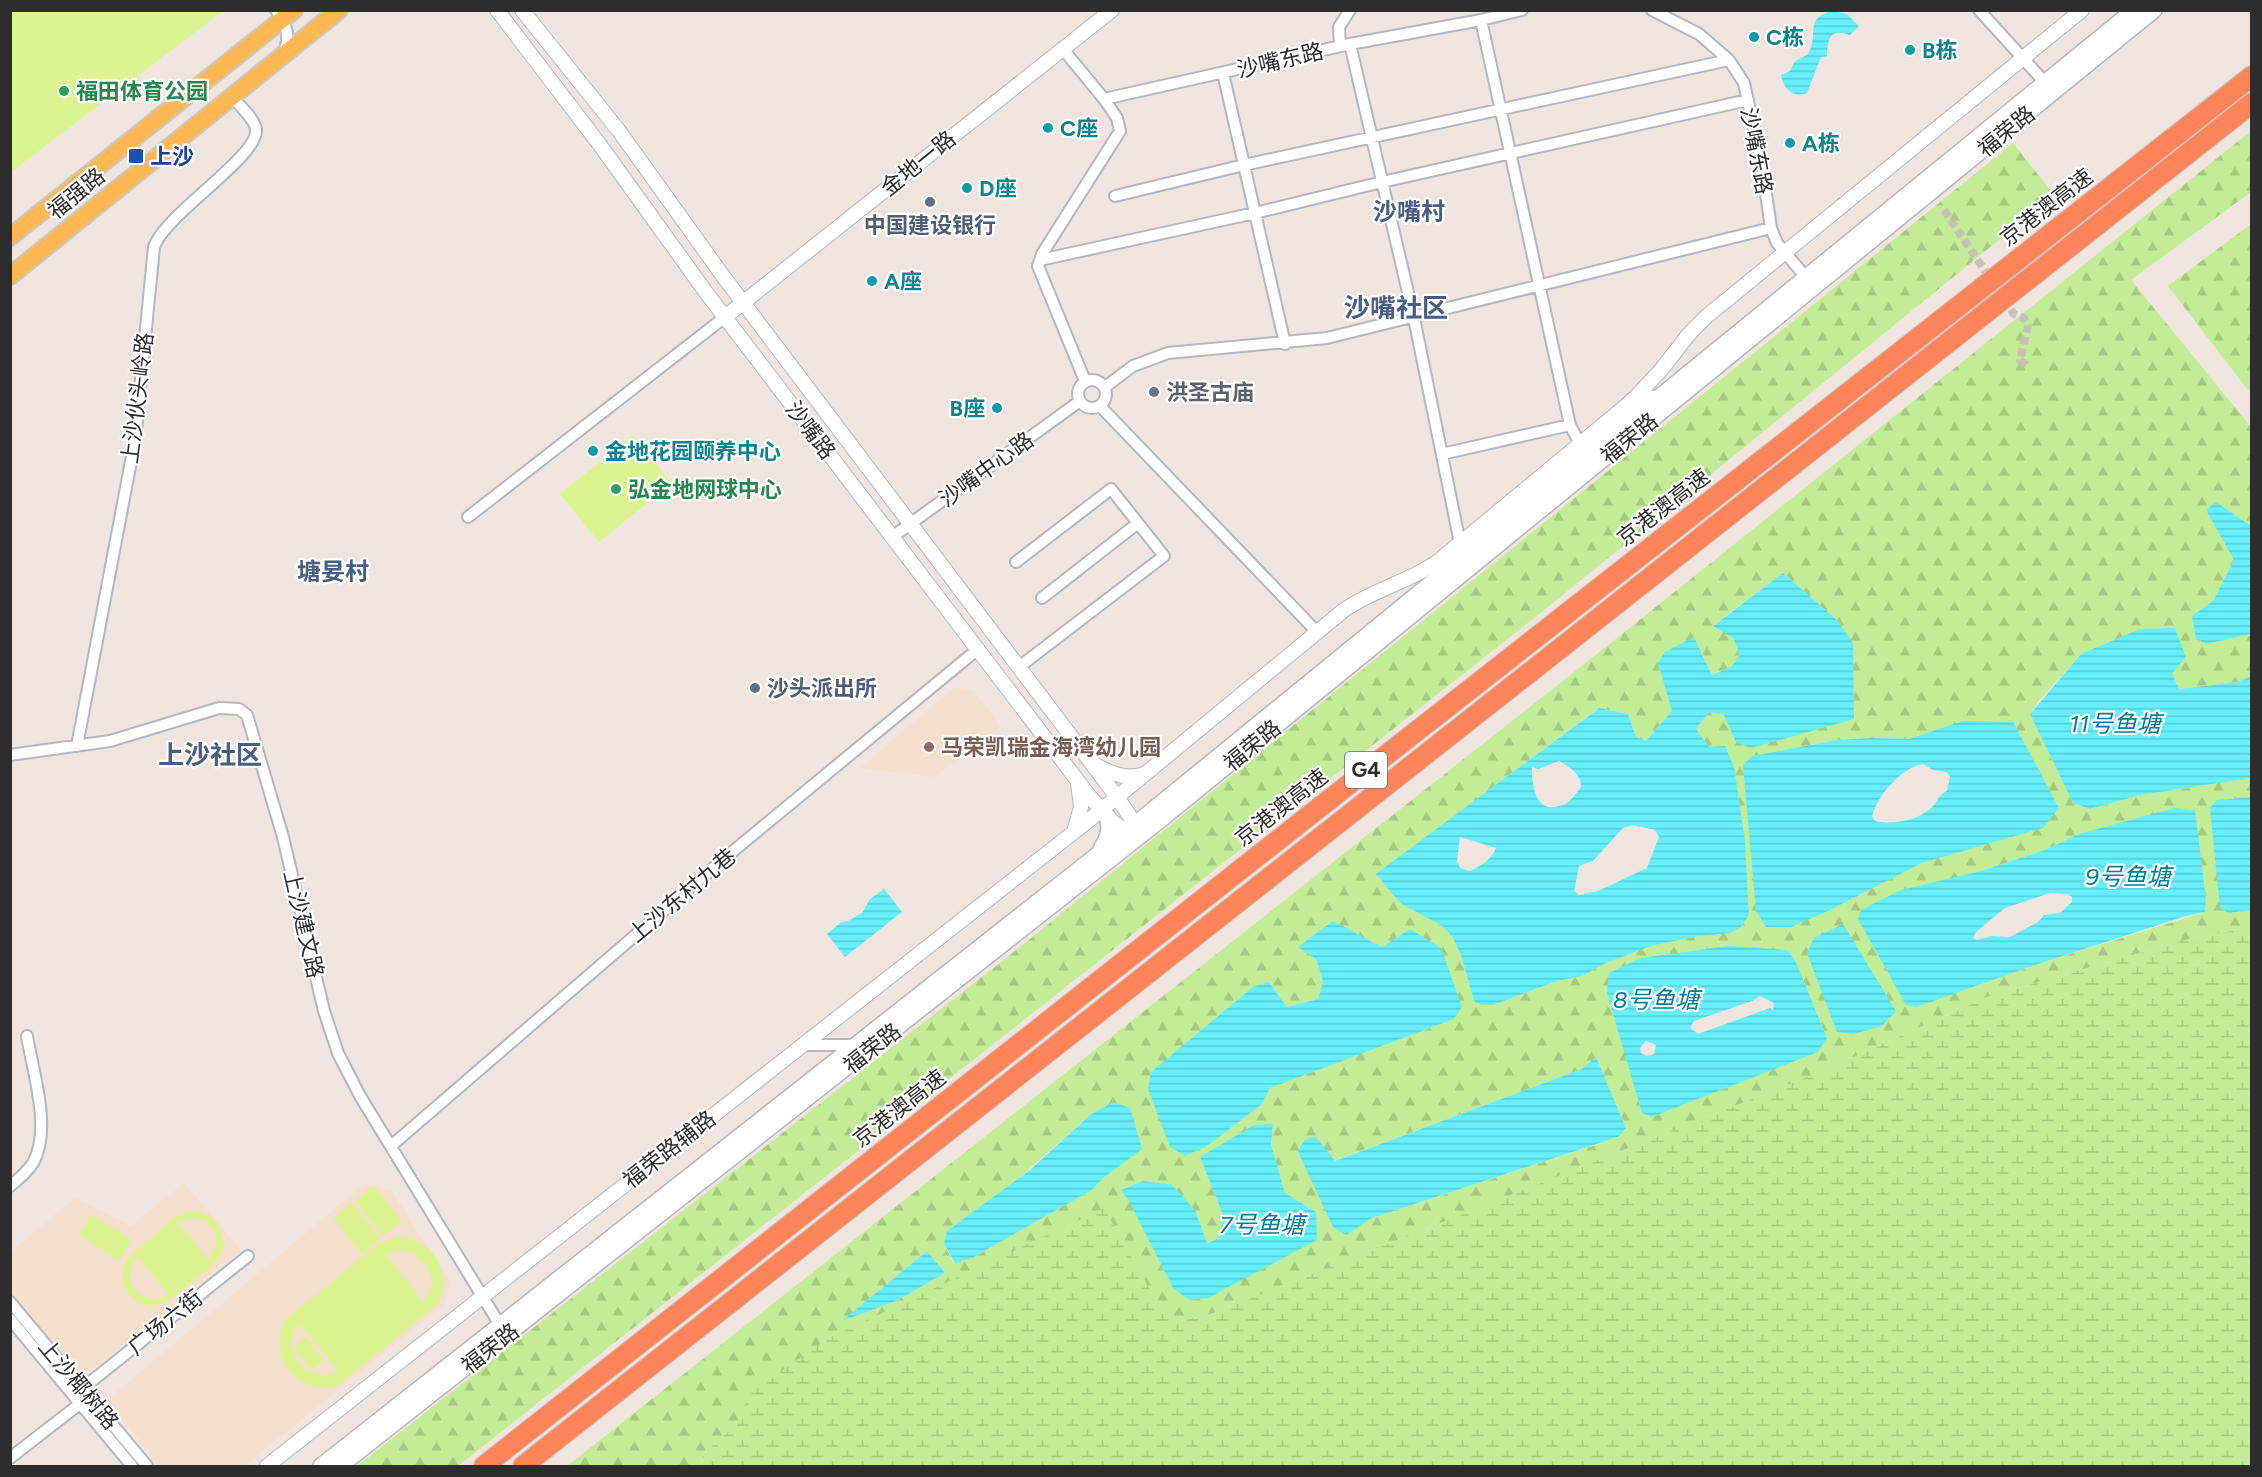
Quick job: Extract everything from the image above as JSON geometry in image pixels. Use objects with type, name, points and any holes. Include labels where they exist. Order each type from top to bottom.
[{"type":"highway","name":"京港澳高速","points":[[484,1467],[2252,76]]},
{"type":"highway","name":"京港澳高速","points":[[523,1467],[2252,103]]},
{"type":"main road","name":"福强路","points":[[10,276],[339,10]]},
{"type":"main road","name":"福荣路","points":[[2049,88],[2134,10]]},
{"type":"main road","name":"福荣路","points":[[321,1467],[503,1330],[1134,833],[2049,88],[2154,10]]},
{"type":"main road","name":"福强路","points":[[10,237],[284,13]]},
{"type":"main road","name":"福荣路","points":[[340,1467],[503,1330],[855,1045],[1100,852],[1134,833],[1462,550],[1810,283]]},
{"type":"main road","points":[[1619,430],[1632,401],[1658,398]]},
{"type":"main road","points":[[1100,852],[1109,834],[1110,825],[1104,813]]},
{"type":"street","name":"沙嘴路","points":[[497,10],[600,145],[725,317],[1076,778],[1104,813],[1134,833]]},
{"type":"street","name":"沙嘴路","points":[[522,10],[619,131],[743,303],[1089,759],[1117,797],[1134,833]]},
{"type":"street","name":"金地一路","points":[[725,317],[1112,10]]},
{"type":"street","points":[[1350,10],[1339,27],[1372,137],[1414,318],[1462,550]]},
{"type":"street","name":"沙嘴东路","points":[[1104,99],[1345,45],[1481,20],[1522,10]]},
{"type":"street","name":"沙嘴东路","points":[[1652,10],[1699,34],[1729,60],[1744,83],[1762,166],[1771,228],[1777,243],[1810,283]]},
{"type":"street","points":[[1979,10],[2049,88]]},
{"type":"street","name":"福荣路辅路","points":[[267,1467],[1072,833],[1104,813],[1117,797],[1317,632],[1358,601],[1462,550],[1580,444],[1632,401],[1700,322],[2082,10]]},
{"type":"street","points":[[281,56],[288,34],[284,13]]},
{"type":"street","points":[[1481,20],[1570,425],[1580,444]]},
{"type":"street","points":[[1062,48],[1104,99],[1117,118],[1120,131],[1038,266],[1085,381]]},
{"type":"street","points":[[1115,196],[1244,165],[1729,60]]},
{"type":"street","points":[[1223,73],[1285,344]]},
{"type":"street","name":"上沙伙头岭路","points":[[77,746],[135,440],[154,247],[164,229],[216,181],[253,142],[256,133],[254,124],[231,96]]},
{"type":"street","points":[[1040,260],[1748,100]]},
{"type":"street","points":[[1105,387],[1133,366],[1168,353],[1285,344],[1326,338],[1771,228]]},
{"type":"street","points":[[468,517],[725,317]]},
{"type":"street","points":[[1099,380],[1105,387],[1107,395],[1100,406],[1091,408],[1080,401],[1078,392],[1085,381],[1099,380]]},
{"type":"street","name":"沙嘴中心路","points":[[892,537],[1080,401]]},
{"type":"street","points":[[1100,406],[1317,632]]},
{"type":"street","points":[[1442,454],[1570,425]]},
{"type":"street","points":[[1016,562],[1111,489],[1164,556],[1018,667]]},
{"type":"street","points":[[1042,598],[1138,523]]},
{"type":"street","name":"上沙东村九巷","points":[[391,1146],[732,852],[978,649]]},
{"type":"street","name":"上沙建文路","points":[[10,755],[110,741],[219,708],[235,708],[247,715],[283,837],[330,1031],[347,1073],[503,1330]]},
{"type":"street","points":[[1089,759],[1107,771],[1119,775],[1136,776],[1146,773]]},
{"type":"street","points":[[1072,833],[1081,807],[1080,790],[1076,778]]},
{"type":"street","points":[[10,1186],[31,1165],[41,1136],[41,1119],[27,1036]]},
{"type":"street","points":[[802,1045],[855,1045]]},
{"type":"street","name":"广场六街","points":[[83,1388],[248,1256]]},
{"type":"street","name":"上沙椰树路","points":[[10,1302],[147,1467]]},
{"type":"street","name":"上沙椰树路","points":[[10,1319],[132,1467]]},
{"type":"street","points":[[10,1458],[81,1404]]},
{"type":"shaded area","name":"马荣凯瑞金海湾幼儿园","points":[[955,687],[974,691],[1001,726],[935,777],[860,768]]},
{"type":"shaded area","points":[[184,1183],[241,1250],[81,1378],[11,1297],[10,1253],[74,1198],[131,1226]]},
{"type":"shaded area","points":[[364,1184],[391,1190],[451,1283],[444,1305],[244,1466],[160,1466],[107,1400]]},
{"type":"green space","name":"福田体育公园","points":[[11,10],[223,10],[223,11],[11,172]]},
{"type":"green space","points":[[2251,131],[2251,192],[2131,280],[2251,427],[2251,526],[2216,503],[2234,560],[2213,601],[2206,644],[2251,634],[2251,676],[2238,682],[2179,689],[2172,673],[2081,654],[2030,714],[2073,803],[2090,809],[2140,795],[2251,778],[2251,797],[2217,800],[2229,913],[2251,910],[2251,927],[2181,941],[1987,997],[1825,1070],[1214,1313],[1180,1321],[1159,1306],[1104,1209],[745,1417],[704,1453],[700,1466],[567,1466],[1597,654]],"holes":[[[1783,573],[1837,620],[1724,715],[1709,712],[1696,729],[1709,747],[1745,841],[1749,915],[1741,927],[1730,933],[1693,937],[1651,946],[1606,963],[1582,976],[1557,981],[1493,1005],[1474,1001],[1461,955],[1453,938],[1442,926],[1400,903],[1377,874],[1598,708],[1628,714],[1636,737],[1646,741],[1672,711],[1658,663],[1702,653],[1712,675],[1731,667],[1740,655],[1733,638],[1713,625]],[[1909,739],[2043,828],[1922,863],[1828,911],[1752,756],[1837,740]],[[2194,810],[2206,900],[2205,912],[2035,965],[1917,1007],[1981,871],[2045,850],[2079,834]],[[1382,948],[1454,1019],[1269,1088],[1261,1105],[1207,1146],[1269,982],[1287,1007],[1318,999],[1323,981],[1316,959]],[[1787,950],[1795,960],[1827,1038],[1818,1052],[1652,1117],[1642,1113],[1609,973]],[[1596,1058],[1626,1127],[1617,1138],[1372,1218],[1346,1235],[1316,1138],[1334,1161],[1582,1069]],[[1090,1115],[1141,1149],[1103,1178],[1092,1190],[972,1258],[954,1263],[944,1244]],[[1273,1125],[1271,1144],[1285,1193],[1316,1212],[1173,1288],[1129,1200],[1121,1190],[1195,1210],[1207,1243],[1221,1238],[1223,1215],[1200,1157]],[[927,1251],[945,1273],[896,1301],[844,1320]]]},
{"type":"green space","points":[[2013,143],[2054,195],[1543,611],[458,1466],[357,1466],[1010,955]]},
{"type":"green space","points":[[2251,224],[2251,394],[2168,286]]},
{"type":"green space","name":"弘金地网球中心","points":[[633,435],[672,483],[599,542],[560,494]]},
{"type":"green space","points":[[2251,927],[2251,1466],[700,1466],[704,1453],[745,1417],[748,1395],[827,1339],[1104,1208],[1159,1306],[1180,1321],[1214,1313],[1825,1070],[1987,997],[2181,941]]},
{"type":"green space","points":[[374,1186],[402,1221],[383,1236],[355,1201]]},
{"type":"green space","points":[[352,1203],[380,1239],[362,1254],[333,1218]]},
{"type":"green space","points":[[188,1211],[211,1218],[221,1229],[223,1245],[221,1253],[210,1268],[171,1298],[154,1306],[145,1305],[136,1301],[125,1289],[124,1267],[128,1258],[174,1218]],"holes":[[[189,1218],[204,1221],[214,1231],[216,1245],[208,1259],[178,1223]],[[137,1257],[168,1293],[168,1294],[159,1298],[150,1298],[136,1290],[131,1283],[130,1275]]]},
{"type":"green space","points":[[92,1215],[132,1240],[119,1261],[79,1235]]},
{"type":"green space","points":[[395,1237],[408,1238],[429,1249],[437,1258],[444,1280],[437,1305],[337,1386],[323,1388],[298,1379],[282,1360],[279,1347],[280,1334],[285,1320],[378,1244]],"holes":[[[397,1250],[415,1255],[427,1268],[431,1285],[429,1294],[423,1302],[386,1255]],[[300,1324],[337,1370],[337,1371],[326,1375],[316,1374],[307,1370],[299,1362],[292,1343],[294,1333]]]},
{"type":"green space","points":[[306,1337],[324,1360],[312,1370],[294,1347]]},
{"type":"water","points":[[1833,11],[1847,14],[1859,26],[1850,35],[1838,33],[1831,36],[1827,56],[1821,57],[1807,93],[1793,93],[1786,88],[1781,75],[1790,71],[1796,61],[1806,56],[1812,45],[1815,22],[1824,14]]},
{"type":"water","points":[[2216,502],[2251,526],[2251,634],[2207,644],[2196,639],[2192,616],[2213,601],[2234,560],[2206,510]]},
{"type":"water","points":[[1783,573],[1837,620],[1853,643],[1854,719],[1751,748],[1736,742],[1724,715],[1709,712],[1696,729],[1709,747],[1725,746],[1734,767],[1745,841],[1749,915],[1741,927],[1730,933],[1693,937],[1651,946],[1606,963],[1582,976],[1557,981],[1493,1005],[1481,1005],[1474,1001],[1461,955],[1453,938],[1442,926],[1400,903],[1376,874],[1599,708],[1628,714],[1636,737],[1646,741],[1672,711],[1658,663],[1665,652],[1694,637],[1712,675],[1731,667],[1740,655],[1733,638],[1713,626]],"holes":[[[1559,761],[1577,774],[1581,787],[1566,803],[1548,807],[1538,800],[1532,767],[1538,769]],[[1632,825],[1655,830],[1659,837],[1647,868],[1598,891],[1579,895],[1574,891],[1579,866],[1593,861],[1623,828]],[[1460,837],[1496,848],[1486,862],[1470,871],[1460,868],[1457,861]]]},
{"type":"water","name":"11号鱼塘","points":[[2175,628],[2186,657],[2172,673],[2179,689],[2238,682],[2251,676],[2251,778],[2140,795],[2090,809],[2073,803],[2030,714],[2081,654],[2140,629]]},
{"type":"water","points":[[1963,721],[2013,722],[2059,808],[2043,828],[1922,863],[1828,911],[1791,927],[1766,927],[1756,911],[1743,765],[1752,756],[1837,740],[1909,739]],"holes":[[[1923,764],[1933,770],[1946,772],[1950,776],[1947,791],[1931,808],[1904,821],[1875,821],[1872,817],[1874,809],[1891,784],[1915,766]]]},
{"type":"water","points":[[2251,797],[2251,910],[2229,913],[2220,908],[2210,808],[2217,800]]},
{"type":"water","name":"9号鱼塘","points":[[2174,808],[2195,810],[2206,900],[2205,912],[2035,965],[1917,1007],[1906,1005],[1858,919],[1861,910],[1901,890],[1981,871],[2045,850],[2079,834]],"holes":[[[2050,893],[2068,894],[2072,897],[2072,902],[2060,913],[2044,915],[2038,922],[2010,937],[1991,936],[1977,940],[1973,938],[1976,932],[2005,908]]]},
{"type":"water","points":[[884,889],[902,912],[845,957],[827,934],[840,923],[862,913],[870,899]]},
{"type":"water","points":[[1333,921],[1382,947],[1410,929],[1441,948],[1462,1007],[1454,1019],[1270,1088],[1261,1105],[1207,1146],[1185,1156],[1170,1147],[1148,1089],[1151,1072],[1253,987],[1269,982],[1287,1007],[1318,999],[1323,981],[1316,959],[1298,947]]},
{"type":"water","points":[[1843,924],[1896,1011],[1882,1026],[1853,1034],[1837,1032],[1807,953],[1814,938]]},
{"type":"water","name":"8号鱼塘","points":[[1728,946],[1787,950],[1795,960],[1827,1038],[1818,1052],[1652,1117],[1642,1113],[1607,993],[1609,973],[1641,958]],"holes":[[[1760,996],[1774,1003],[1773,1010],[1770,1008],[1698,1034],[1690,1028],[1694,1021],[1752,1001]],[[1646,1041],[1656,1045],[1654,1054],[1647,1056],[1641,1053],[1640,1048]]]},
{"type":"water","points":[[1596,1057],[1626,1128],[1618,1137],[1372,1218],[1346,1235],[1333,1227],[1298,1152],[1305,1139],[1316,1137],[1335,1161],[1582,1069]]},
{"type":"water","points":[[1113,1102],[1130,1108],[1142,1149],[1103,1178],[1092,1190],[972,1258],[955,1263],[944,1244],[947,1231],[1030,1170],[1090,1115]]},
{"type":"water","name":"7号鱼塘","points":[[1273,1124],[1271,1144],[1285,1193],[1316,1212],[1317,1240],[1208,1298],[1189,1300],[1173,1288],[1129,1201],[1121,1190],[1143,1181],[1171,1184],[1195,1210],[1207,1243],[1220,1238],[1223,1215],[1200,1157],[1254,1125]]},
{"type":"water","points":[[927,1251],[945,1273],[896,1301],[842,1321]]},
{"type":"tunnel","points":[[1944,210],[2014,314],[2024,318],[2028,326],[2020,360],[2026,365]]},
{"type":"place","name":"C栋","points":[[1754,37]]},
{"type":"place","name":"B栋","points":[[1910,50]]},
{"type":"place","name":"福田体育公园","points":[[64,91]]},
{"type":"place","name":"C座","points":[[1048,128]]},
{"type":"place","name":"A栋","points":[[1790,143]]},
{"type":"place","name":"上沙","points":[[136,156]]},
{"type":"place","name":"D座","points":[[967,188]]},
{"type":"place","name":"中国建设银行","points":[[930,202]]},
{"type":"place","name":"A座","points":[[872,281]]},
{"type":"place","name":"洪圣古庙","points":[[1154,392]]},
{"type":"place","name":"B座","points":[[997,408]]},
{"type":"place","name":"金地花园颐养中心","points":[[593,451]]},
{"type":"place","name":"弘金地网球中心","points":[[616,489]]},
{"type":"place","name":"沙头派出所","points":[[755,688]]},
{"type":"place","name":"马荣凯瑞金海湾幼儿园","points":[[929,747]]},
{"type":"district","name":"沙嘴村","points":[[1409,212]]},
{"type":"district","name":"沙嘴社区","points":[[1396,308]]},
{"type":"district","name":"塘妟村","points":[[333,572]]},
{"type":"district","name":"上沙社区","points":[[210,755]]}]
